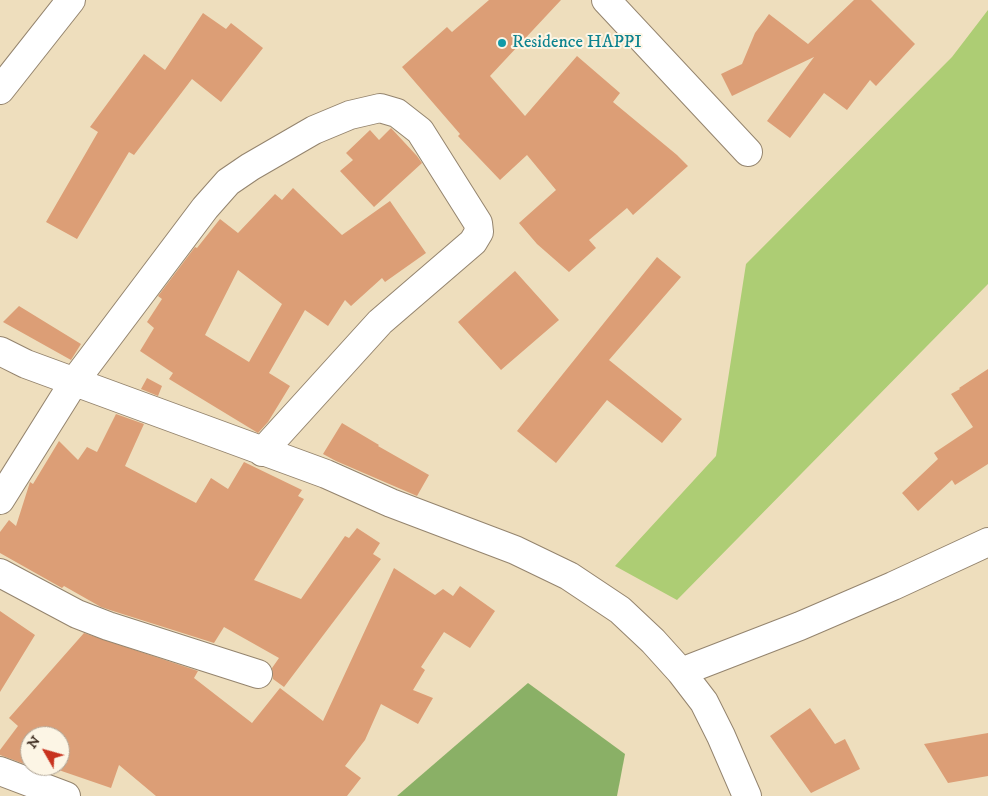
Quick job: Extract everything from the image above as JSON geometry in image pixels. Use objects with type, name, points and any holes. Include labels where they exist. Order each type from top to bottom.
[{"type":"street","points":[[0,90],[71,0]]},
{"type":"street","points":[[606,0],[748,152]]},
{"type":"street","points":[[0,500],[74,382],[205,208],[228,182],[314,130],[350,115],[380,108],[397,113],[420,131],[478,223],[479,232],[473,242],[380,322],[262,452]]},
{"type":"street","points":[[0,351],[26,364],[326,474],[391,503],[515,550],[569,576],[620,610],[653,641],[681,672],[704,702],[722,736],[747,796]]},
{"type":"street","points":[[681,672],[876,594],[988,542]]},
{"type":"street","points":[[0,573],[77,614],[258,674]]},
{"type":"street","points":[[0,771],[66,796]]},
{"type":"green space","points":[[988,10],[988,284],[677,600],[615,566],[716,456],[746,264],[952,57]]},
{"type":"green space","points":[[528,683],[625,754],[617,796],[397,796]]},
{"type":"building","points":[[489,0],[561,0],[490,76],[525,116],[577,56],[620,93],[613,102],[688,166],[633,215],[627,208],[589,240],[596,248],[569,272],[537,244],[519,223],[556,190],[527,155],[500,180],[458,136],[460,134],[402,67],[447,27],[452,32]]},
{"type":"building","points":[[854,0],[871,0],[915,44],[876,86],[870,80],[847,110],[824,93],[790,138],[767,121],[814,57],[732,96],[721,74],[742,64],[755,33],[769,14],[808,44]]},
{"type":"building","points":[[203,13],[226,29],[231,23],[263,48],[221,102],[192,79],[134,155],[129,152],[77,239],[46,222],[98,132],[90,127],[144,54],[165,70]]},
{"type":"building","points":[[391,128],[422,163],[374,207],[340,171],[353,160],[346,153],[370,130],[379,140]]},
{"type":"building","points":[[293,188],[342,235],[390,201],[426,253],[385,282],[382,278],[351,306],[345,300],[328,326],[305,310],[269,373],[290,386],[268,422],[258,433],[169,379],[173,373],[140,351],[154,328],[147,322],[162,299],[158,296],[195,247],[197,248],[220,219],[238,233],[275,194],[282,200]],"holes":[[[238,270],[282,304],[249,362],[205,335]]]},
{"type":"building","points":[[657,257],[681,277],[609,360],[682,419],[662,443],[607,400],[556,463],[517,431]]},
{"type":"building","points":[[515,271],[559,320],[501,370],[458,322]]},
{"type":"building","points":[[19,306],[81,344],[71,360],[3,322]]},
{"type":"building","points":[[988,369],[988,464],[955,485],[952,480],[918,511],[902,493],[938,459],[934,453],[973,427],[951,394]]},
{"type":"building","points":[[147,378],[162,386],[158,396],[141,389]]},
{"type":"building","points":[[116,414],[144,424],[125,466],[196,503],[211,478],[228,489],[244,462],[302,490],[298,496],[304,499],[254,580],[301,599],[345,536],[349,538],[357,528],[380,543],[373,554],[381,559],[284,687],[273,679],[272,668],[279,658],[224,627],[214,643],[113,611],[101,607],[64,586],[62,588],[0,553],[0,532],[9,520],[16,526],[30,482],[33,484],[59,441],[78,460],[87,447],[97,452]]},
{"type":"building","points":[[342,423],[429,475],[417,496],[323,454]]},
{"type":"building","points":[[394,568],[435,595],[443,589],[453,596],[460,586],[495,611],[470,648],[444,632],[421,667],[425,670],[413,690],[433,698],[418,724],[381,704],[365,740],[345,766],[361,778],[347,796],[156,796],[119,765],[111,788],[70,774],[70,726],[20,726],[20,762],[0,755],[0,750],[18,726],[9,718],[84,633],[198,671],[194,678],[252,723],[280,688],[323,721]]},
{"type":"building","points":[[0,611],[35,635],[0,692]]},
{"type":"building","points":[[810,708],[835,744],[845,739],[860,769],[811,793],[770,736]]},
{"type":"building","points":[[988,733],[988,776],[948,783],[924,744]]},
{"type":"place","name":"Residence HAPPI","points":[[502,43]]}]
